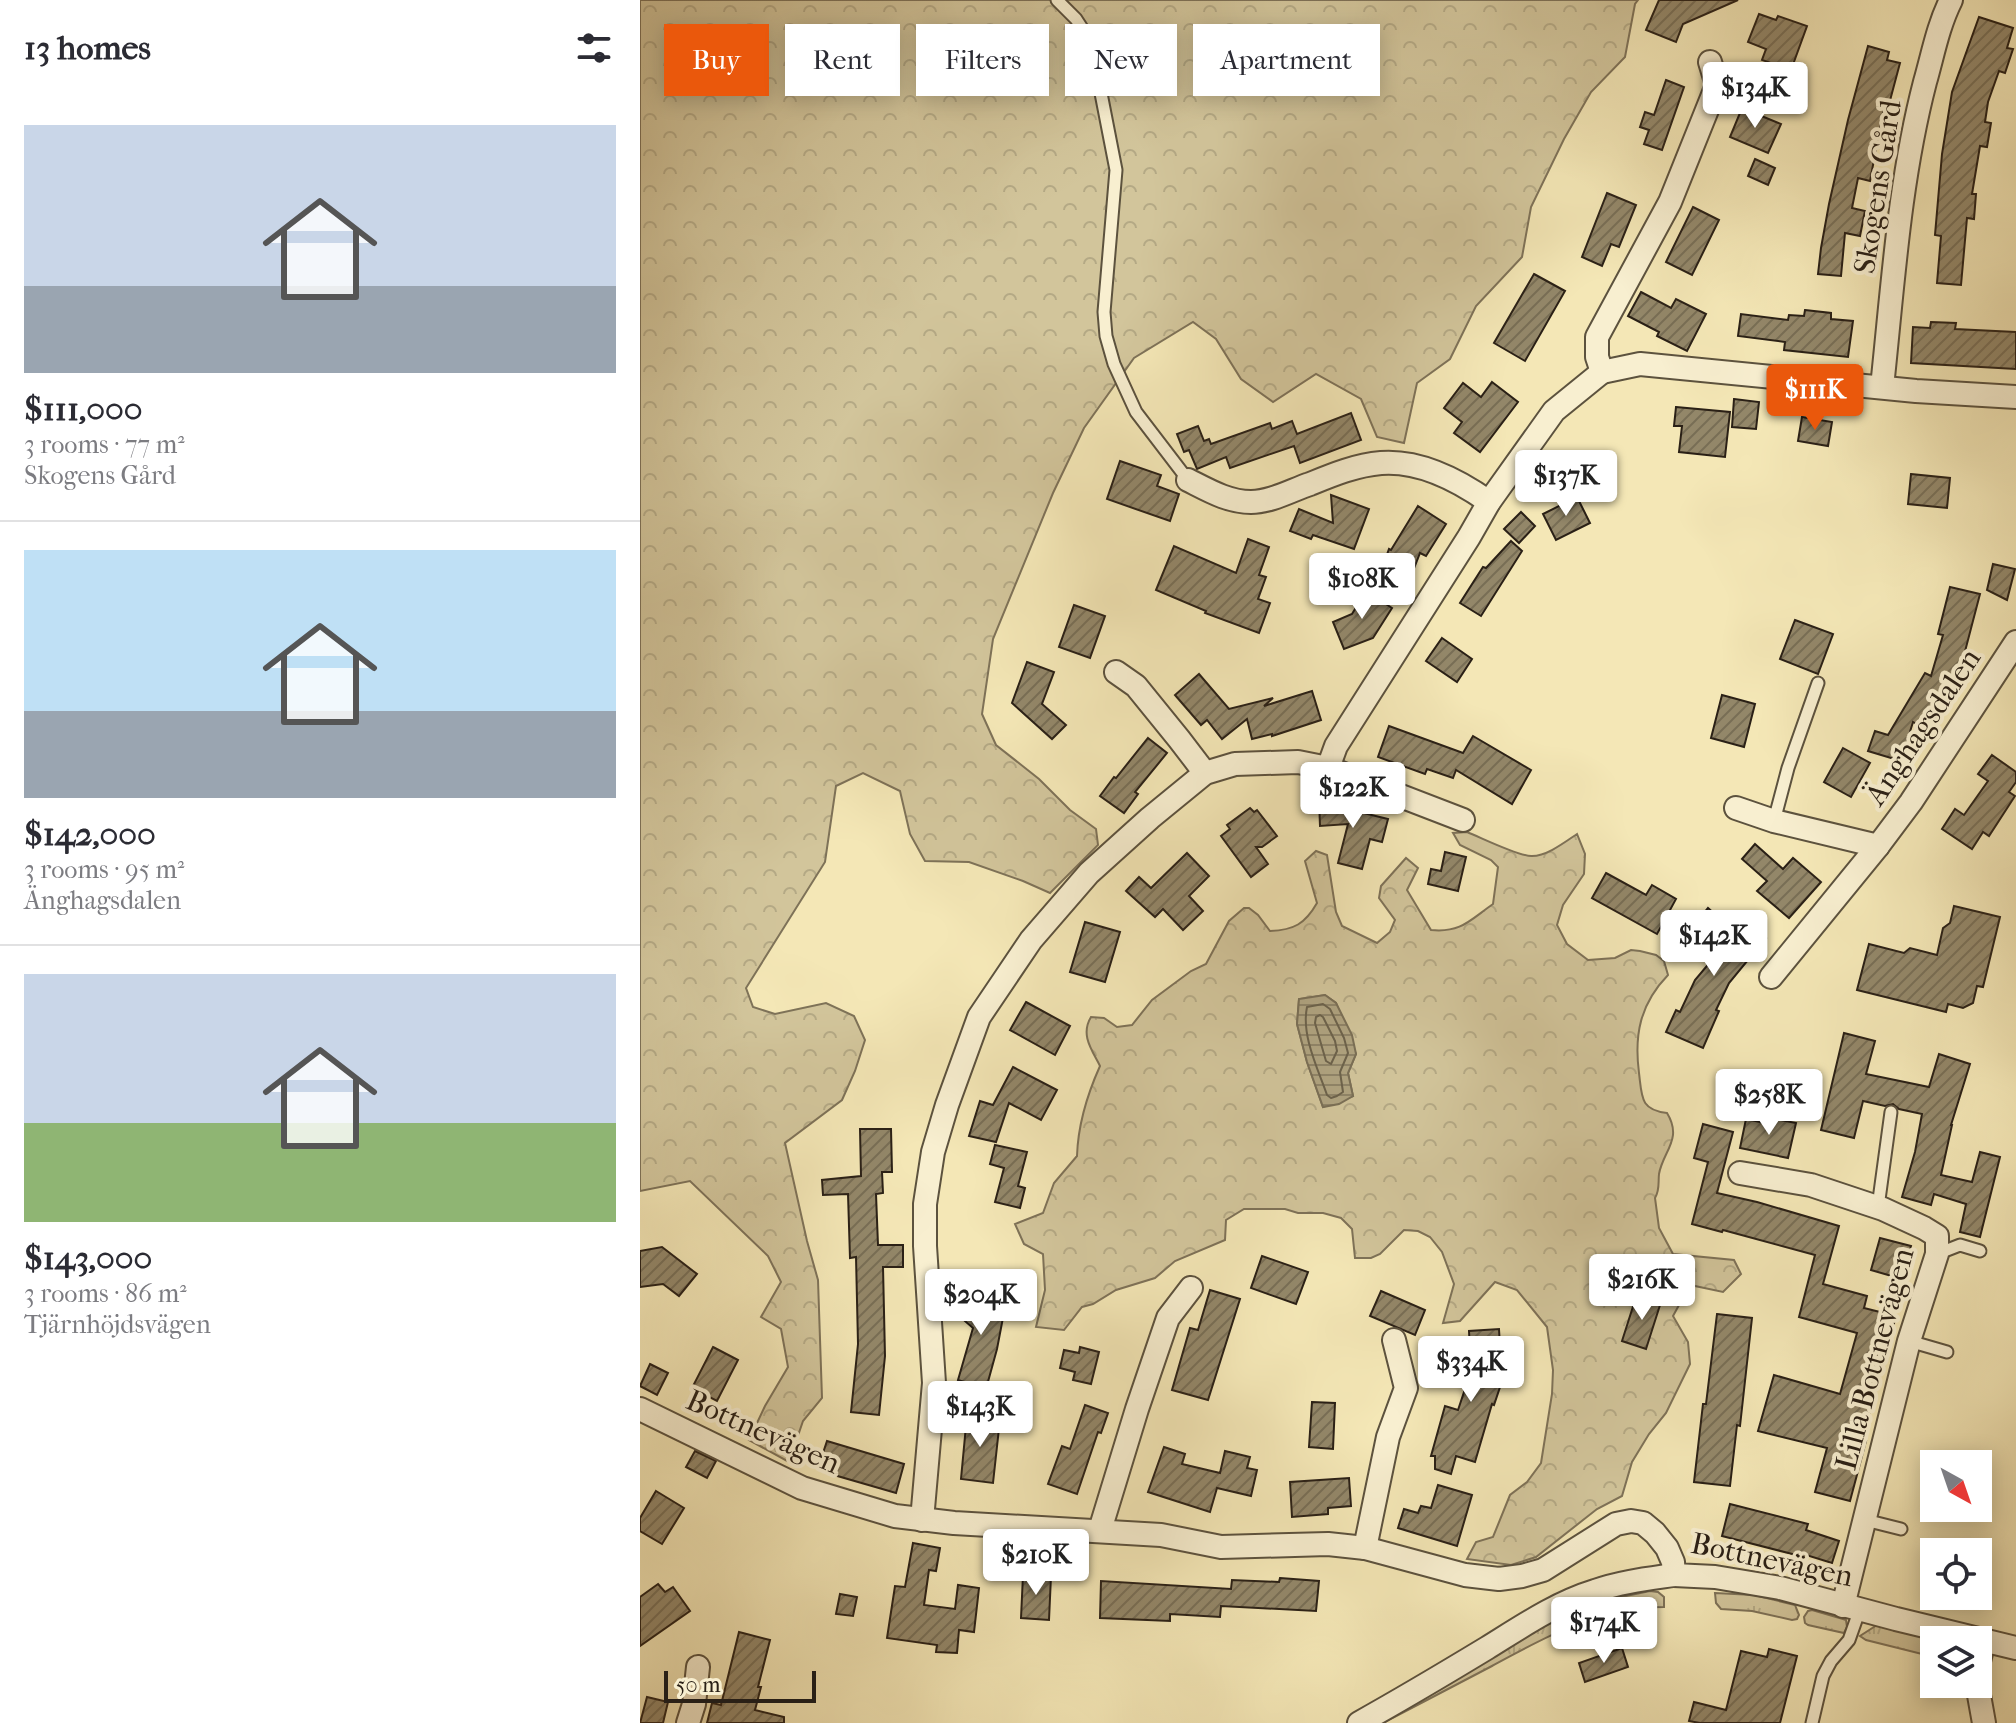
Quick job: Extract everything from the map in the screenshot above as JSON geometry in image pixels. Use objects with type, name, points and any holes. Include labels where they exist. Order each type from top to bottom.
[{"type":"street","name":"Skogens Gård","points":[[1882,387],[1905,178],[1914,125],[1942,17],[1951,0]]},
{"type":"street","points":[[1602,372],[1597,357],[1597,337],[1670,202],[1717,85],[1710,62]]},
{"type":"street","points":[[1328,768],[1336,746],[1489,502],[1554,411],[1602,372],[1640,364],[2016,397]]},
{"type":"street","points":[[1188,480],[1216,495],[1253,502],[1268,500],[1342,471],[1381,463],[1418,466],[1471,490],[1489,502]]},
{"type":"street","name":"Änghagsdalen","points":[[1771,977],[1911,802],[2016,642]]},
{"type":"street","points":[[1116,672],[1136,686],[1205,773]]},
{"type":"street","points":[[922,1520],[934,1383],[925,1204],[936,1140],[979,1017],[1031,940],[1089,873],[1150,818],[1205,773],[1235,764],[1298,762],[1328,768],[1463,820]]},
{"type":"street","name":"Änghagsdalen","points":[[1736,808],[1774,821],[1878,846]]},
{"type":"street","name":"Lilla Bottnevägen","points":[[1740,1173],[1811,1185],[1878,1207],[1937,1236],[1937,1254],[1909,1341],[1865,1520],[1851,1607]]},
{"type":"street","points":[[1100,1530],[1168,1318],[1191,1288]]},
{"type":"street","points":[[1365,1548],[1388,1437],[1406,1388],[1394,1340]]},
{"type":"street","name":"Bottnevägen","points":[[640,1409],[802,1488],[895,1516],[1161,1535],[1221,1547],[1328,1544],[1365,1548],[1465,1575],[1499,1579],[1543,1570],[1616,1524],[1631,1521],[1643,1523],[1667,1548],[1674,1575],[1715,1577],[1780,1588],[1925,1626]]},
{"type":"street","points":[[1359,1723],[1562,1605],[1594,1591],[1674,1575]]},
{"type":"street","name":"Bottnevägen","points":[[1992,1643],[2016,1648]]},
{"type":"street","points":[[688,1723],[694,1704],[698,1667]]},
{"type":"street","points":[[1980,1698],[1984,1723]]},
{"type":"lane","points":[[1057,0],[1076,19],[1091,42],[1116,170],[1104,312],[1106,336],[1114,364],[1136,412],[1188,480]]},
{"type":"lane","points":[[1774,821],[1788,768],[1818,683]]},
{"type":"lane","points":[[1878,1207],[1891,1112]]},
{"type":"lane","points":[[1937,1254],[1960,1245],[1980,1251]]},
{"type":"lane","points":[[1909,1341],[1947,1352]]},
{"type":"lane","points":[[1865,1520],[1901,1529]]},
{"type":"lane","points":[[1812,1723],[1823,1676],[1849,1640],[1851,1607]]},
{"type":"green space","points":[[640,0],[1638,0],[1625,57],[1591,92],[1531,207],[1522,257],[1476,306],[1450,359],[1417,383],[1404,443],[1377,437],[1361,399],[1316,374],[1273,402],[1241,379],[1216,339],[1193,322],[1134,358],[1084,428],[1053,493],[993,639],[982,714],[996,745],[1096,829],[1098,845],[1050,893],[969,862],[925,861],[910,834],[900,791],[863,773],[836,786],[825,862],[746,988],[753,1007],[775,1014],[826,1003],[854,1016],[865,1040],[842,1100],[785,1143],[818,1280],[822,1398],[803,1421],[789,1462],[749,1440],[788,1367],[781,1329],[761,1317],[781,1282],[768,1256],[690,1181],[640,1191]]},
{"type":"green space","points":[[1467,832],[1532,856],[1550,851],[1577,834],[1585,854],[1584,874],[1563,905],[1557,925],[1567,944],[1588,960],[1615,958],[1631,950],[1656,955],[1664,961],[1668,975],[1645,1009],[1637,1046],[1644,1101],[1652,1109],[1667,1113],[1673,1130],[1655,1198],[1659,1228],[1673,1254],[1734,1260],[1741,1274],[1723,1292],[1690,1285],[1673,1316],[1688,1342],[1690,1364],[1666,1413],[1632,1462],[1622,1496],[1597,1509],[1536,1557],[1511,1565],[1467,1559],[1476,1542],[1493,1537],[1510,1495],[1527,1482],[1541,1463],[1553,1370],[1547,1327],[1517,1290],[1495,1282],[1460,1321],[1443,1323],[1454,1284],[1442,1252],[1430,1237],[1418,1231],[1404,1230],[1380,1254],[1371,1258],[1355,1258],[1352,1229],[1341,1218],[1285,1209],[1244,1209],[1226,1220],[1225,1240],[1175,1261],[1155,1278],[1116,1290],[1082,1307],[1064,1330],[1036,1327],[1045,1290],[1043,1254],[1024,1244],[1015,1224],[1043,1213],[1054,1183],[1077,1156],[1084,1110],[1100,1066],[1087,1036],[1091,1017],[1104,1018],[1117,1027],[1132,1025],[1152,1000],[1191,971],[1206,964],[1229,921],[1244,908],[1258,915],[1270,931],[1286,929],[1303,921],[1317,903],[1305,861],[1316,851],[1327,855],[1336,912],[1342,926],[1377,943],[1390,932],[1395,920],[1379,898],[1381,886],[1406,858],[1418,868],[1407,890],[1431,930],[1465,924],[1493,904],[1498,867],[1491,860],[1460,845],[1453,833]],"holes":[[[1325,995],[1336,1003],[1356,1054],[1348,1073],[1353,1096],[1323,1107],[1297,1024],[1299,999]]]},
{"type":"green space","points":[[1650,1591],[1664,1597],[1664,1607],[1617,1612],[1574,1625],[1378,1723],[1571,1611]]},
{"type":"green space","points":[[1715,1593],[1754,1595],[1795,1605],[1799,1615],[1792,1620],[1752,1611],[1721,1609],[1716,1603]]},
{"type":"green space","points":[[1812,1610],[1846,1620],[1844,1633],[1805,1623],[1804,1617]]},
{"type":"green space","points":[[1877,1625],[1920,1636],[1920,1654],[1866,1640],[1860,1636]]},
{"type":"water","points":[[1325,995],[1336,1003],[1352,1035],[1356,1054],[1348,1073],[1353,1096],[1339,1104],[1323,1107],[1297,1024],[1299,999]]},
{"type":"building","points":[[1659,0],[1738,0],[1683,24],[1676,42],[1646,30]]},
{"type":"building","points":[[1759,14],[1776,20],[1778,16],[1807,26],[1791,70],[1762,60],[1766,49],[1748,42]]},
{"type":"building","points":[[1979,17],[2013,28],[2007,48],[2013,49],[2005,73],[1999,71],[1988,102],[1985,122],[1991,123],[1987,147],[1980,146],[1972,194],[1976,194],[1974,219],[1967,218],[1961,285],[1937,283],[1941,236],[1935,235],[1942,154],[1952,92]]},
{"type":"building","points":[[1868,46],[1889,52],[1887,60],[1900,63],[1888,108],[1884,107],[1870,181],[1858,178],[1852,208],[1865,211],[1860,236],[1845,233],[1841,276],[1818,274],[1829,204]]},
{"type":"building","points":[[1666,80],[1684,87],[1662,150],[1644,144],[1649,130],[1640,127],[1645,112],[1654,115]]},
{"type":"building","points":[[1742,108],[1781,124],[1768,153],[1730,137]]},
{"type":"building","points":[[1755,159],[1775,168],[1768,185],[1748,176]]},
{"type":"building","points":[[1607,193],[1636,205],[1619,247],[1611,244],[1602,266],[1582,257]]},
{"type":"building","points":[[1693,207],[1719,220],[1692,275],[1666,262]]},
{"type":"building","points":[[1534,274],[1565,291],[1525,361],[1494,343]]},
{"type":"building","points":[[1641,292],[1671,308],[1676,299],[1706,314],[1687,351],[1657,336],[1659,332],[1628,316]]},
{"type":"building","points":[[1805,310],[1831,313],[1831,319],[1853,321],[1848,357],[1784,350],[1785,342],[1738,336],[1741,314],[1788,320],[1789,315],[1804,316]]},
{"type":"building","points":[[1931,322],[1956,323],[1955,329],[2016,332],[2016,369],[1911,363],[1913,327],[1930,328]]},
{"type":"building","points":[[1492,382],[1518,402],[1480,452],[1454,433],[1462,422],[1444,408],[1463,383],[1481,397]]},
{"type":"building","points":[[1734,399],[1759,402],[1756,429],[1732,427]]},
{"type":"building","points":[[1676,407],[1730,412],[1725,457],[1679,452],[1682,426],[1674,426]]},
{"type":"building","points":[[1351,413],[1361,440],[1300,463],[1294,446],[1230,468],[1226,457],[1197,469],[1189,450],[1184,452],[1177,434],[1198,426],[1204,441],[1209,439],[1211,444],[1270,423],[1272,429],[1292,421],[1297,434]]},
{"type":"building","points":[[1802,417],[1832,422],[1828,446],[1798,441]]},
{"type":"building","points":[[1120,461],[1161,475],[1157,486],[1179,494],[1170,521],[1107,499]]},
{"type":"building","points":[[1911,474],[1950,478],[1947,508],[1908,504]]},
{"type":"building","points":[[1331,495],[1369,509],[1354,549],[1290,531],[1299,509],[1333,523]]},
{"type":"building","points":[[1577,497],[1590,523],[1556,540],[1543,514]]},
{"type":"building","points":[[1418,506],[1446,524],[1426,556],[1420,553],[1411,576],[1383,566],[1389,549]]},
{"type":"building","points":[[1521,512],[1535,526],[1519,543],[1504,529]]},
{"type":"building","points":[[1248,539],[1269,547],[1259,575],[1266,577],[1258,599],[1270,603],[1259,633],[1156,590],[1174,546],[1236,573]]},
{"type":"building","points":[[1511,541],[1522,551],[1481,616],[1460,603],[1483,567],[1486,568]]},
{"type":"building","points":[[1993,564],[2015,569],[2007,600],[1987,590]]},
{"type":"building","points":[[1950,587],[1980,594],[1963,659],[1966,660],[1963,672],[1928,731],[1913,722],[1901,761],[1868,751],[1875,731],[1888,735],[1925,673],[1931,676],[1943,635],[1938,634]]},
{"type":"building","points":[[1366,591],[1392,608],[1373,638],[1344,649],[1333,622],[1352,614]]},
{"type":"building","points":[[1074,605],[1105,616],[1090,658],[1059,647]]},
{"type":"building","points":[[1795,620],[1833,634],[1818,674],[1780,659]]},
{"type":"building","points":[[1442,638],[1472,659],[1457,682],[1426,661]]},
{"type":"building","points":[[1027,662],[1054,672],[1042,704],[1066,725],[1052,739],[1012,703]]},
{"type":"building","points":[[1199,674],[1229,709],[1273,698],[1264,706],[1312,691],[1321,720],[1272,736],[1252,739],[1247,719],[1222,739],[1207,720],[1201,725],[1175,695]]},
{"type":"building","points":[[1722,695],[1755,704],[1744,747],[1711,738]]},
{"type":"building","points":[[1389,726],[1463,753],[1473,736],[1531,770],[1512,804],[1456,770],[1453,778],[1427,769],[1425,774],[1378,757]]},
{"type":"building","points":[[1148,738],[1167,753],[1135,792],[1138,794],[1124,813],[1100,796]]},
{"type":"building","points":[[1843,748],[1870,763],[1851,797],[1824,782]]},
{"type":"building","points":[[1992,755],[2016,772],[2016,782],[2009,792],[2015,796],[1989,836],[1983,832],[1972,849],[1942,829],[1955,809],[1964,815],[1988,781],[1978,774]]},
{"type":"building","points":[[1338,798],[1339,807],[1388,819],[1382,842],[1370,839],[1362,869],[1338,863],[1348,824],[1320,826],[1319,799]]},
{"type":"building","points":[[1250,808],[1254,812],[1257,810],[1277,836],[1262,847],[1256,847],[1268,864],[1251,877],[1221,836],[1230,829],[1227,825]]},
{"type":"building","points":[[1755,844],[1783,869],[1793,858],[1821,882],[1789,918],[1757,891],[1767,881],[1742,859]]},
{"type":"building","points":[[1445,852],[1466,857],[1458,891],[1428,884],[1431,869],[1441,871]]},
{"type":"building","points":[[1187,853],[1209,876],[1189,896],[1203,911],[1183,930],[1163,909],[1155,917],[1126,891],[1139,877],[1151,888]]},
{"type":"building","points":[[1606,873],[1646,895],[1652,885],[1676,899],[1657,934],[1592,898]]},
{"type":"building","points":[[1954,906],[2000,917],[1983,987],[1977,986],[1973,1003],[1963,1008],[1948,1004],[1946,1012],[1857,990],[1869,944],[1904,953],[1910,948],[1937,955],[1943,928],[1950,923]]},
{"type":"building","points":[[1708,908],[1735,932],[1745,920],[1766,938],[1729,983],[1703,1048],[1666,1032],[1676,1010],[1680,1012],[1695,980],[1722,948],[1695,924]]},
{"type":"building","points":[[1085,922],[1120,932],[1105,982],[1070,972]]},
{"type":"building","points":[[1026,1002],[1070,1026],[1055,1055],[1010,1030]]},
{"type":"building","points":[[1844,1033],[1875,1041],[1866,1074],[1929,1087],[1939,1054],[1970,1064],[1951,1125],[1941,1175],[1972,1182],[1980,1152],[2000,1157],[1980,1237],[1960,1232],[1966,1204],[1934,1194],[1931,1205],[1902,1197],[1922,1114],[1899,1109],[1893,1104],[1885,1106],[1863,1101],[1854,1138],[1821,1130]]},
{"type":"building","points":[[1013,1067],[1057,1090],[1041,1120],[1009,1103],[996,1142],[969,1136],[980,1101],[993,1105]]},
{"type":"building","points":[[1766,1117],[1796,1123],[1788,1158],[1740,1148],[1746,1119],[1765,1123]]},
{"type":"building","points":[[1703,1124],[1733,1132],[1717,1193],[1839,1226],[1823,1284],[1867,1296],[1864,1308],[1896,1316],[1862,1440],[1866,1441],[1850,1501],[1815,1492],[1827,1448],[1758,1431],[1774,1375],[1840,1394],[1857,1333],[1799,1317],[1815,1255],[1692,1224],[1708,1162],[1694,1158]]},
{"type":"building","points":[[860,1129],[891,1129],[892,1172],[882,1172],[883,1193],[876,1194],[878,1245],[903,1245],[903,1267],[883,1267],[885,1356],[879,1415],[851,1412],[858,1344],[856,1257],[850,1258],[848,1194],[823,1195],[822,1180],[861,1176]]},
{"type":"building","points":[[995,1145],[1027,1152],[1018,1186],[1025,1188],[1020,1208],[995,1202],[1004,1168],[990,1164]]},
{"type":"building","points":[[1880,1238],[1911,1246],[1902,1279],[1871,1270]]},
{"type":"building","points":[[662,1247],[697,1274],[679,1296],[663,1284],[640,1287],[640,1251]]},
{"type":"building","points":[[1262,1256],[1308,1272],[1296,1304],[1251,1288]]},
{"type":"building","points":[[1210,1290],[1240,1299],[1208,1400],[1172,1390],[1190,1328],[1198,1330]]},
{"type":"building","points":[[1381,1291],[1425,1310],[1415,1335],[1370,1316]]},
{"type":"building","points":[[963,1293],[1006,1302],[986,1389],[958,1380],[973,1328],[958,1315]]},
{"type":"building","points":[[1637,1294],[1661,1302],[1646,1349],[1622,1341]]},
{"type":"building","points":[[1717,1314],[1752,1318],[1730,1486],[1694,1482]]},
{"type":"building","points":[[1499,1329],[1502,1381],[1475,1462],[1456,1456],[1451,1474],[1435,1469],[1435,1456],[1431,1456],[1445,1406],[1458,1410],[1471,1371],[1469,1331]]},
{"type":"building","points":[[713,1347],[738,1360],[717,1401],[692,1388]]},
{"type":"building","points":[[1080,1347],[1099,1352],[1091,1384],[1073,1380],[1075,1372],[1060,1368],[1064,1350],[1079,1353]]},
{"type":"building","points":[[650,1364],[668,1373],[657,1395],[640,1386]]},
{"type":"building","points":[[1312,1402],[1335,1403],[1333,1449],[1309,1447]]},
{"type":"building","points":[[1085,1405],[1108,1413],[1101,1433],[1098,1432],[1077,1494],[1048,1484],[1062,1446],[1070,1449]]},
{"type":"building","points":[[967,1415],[1000,1419],[993,1483],[961,1479]]},
{"type":"building","points":[[827,1441],[904,1464],[896,1493],[834,1475],[838,1464],[821,1459]]},
{"type":"building","points":[[1164,1447],[1185,1454],[1182,1464],[1220,1473],[1225,1451],[1250,1457],[1247,1468],[1257,1470],[1251,1496],[1217,1488],[1210,1512],[1148,1492]]},
{"type":"building","points":[[695,1451],[716,1461],[707,1478],[686,1467]]},
{"type":"building","points":[[1349,1478],[1351,1506],[1328,1508],[1328,1514],[1292,1517],[1290,1482]]},
{"type":"building","points":[[1438,1485],[1472,1495],[1457,1546],[1398,1528],[1404,1509],[1418,1513],[1421,1506],[1431,1508]]},
{"type":"building","points":[[656,1491],[684,1508],[662,1544],[640,1531],[640,1518]]},
{"type":"building","points":[[1730,1504],[1808,1524],[1806,1530],[1839,1541],[1832,1563],[1722,1536]]},
{"type":"building","points":[[913,1543],[940,1548],[936,1571],[929,1570],[924,1605],[955,1609],[958,1585],[979,1588],[974,1632],[959,1630],[957,1653],[936,1652],[937,1645],[887,1638],[895,1586],[905,1587]]},
{"type":"building","points":[[1056,1544],[1086,1545],[1086,1560],[1057,1560]]},
{"type":"building","points":[[1023,1575],[1051,1576],[1049,1620],[1021,1618]]},
{"type":"building","points":[[1280,1578],[1319,1581],[1316,1611],[1221,1606],[1220,1617],[1170,1614],[1170,1621],[1100,1618],[1101,1581],[1231,1589],[1232,1580],[1279,1582]]},
{"type":"building","points":[[658,1584],[665,1592],[673,1587],[690,1611],[640,1646],[640,1597]]},
{"type":"building","points":[[840,1594],[857,1597],[853,1616],[836,1614]]},
{"type":"building","points":[[739,1632],[770,1640],[755,1710],[784,1717],[784,1723],[707,1723],[712,1703],[721,1705]]},
{"type":"building","points":[[1622,1648],[1628,1667],[1585,1682],[1579,1663]]},
{"type":"building","points":[[1769,1649],[1797,1656],[1780,1723],[1689,1721],[1694,1702],[1726,1710],[1741,1651],[1767,1657]]},
{"type":"building","points":[[647,1697],[668,1702],[663,1723],[640,1723]]}]
